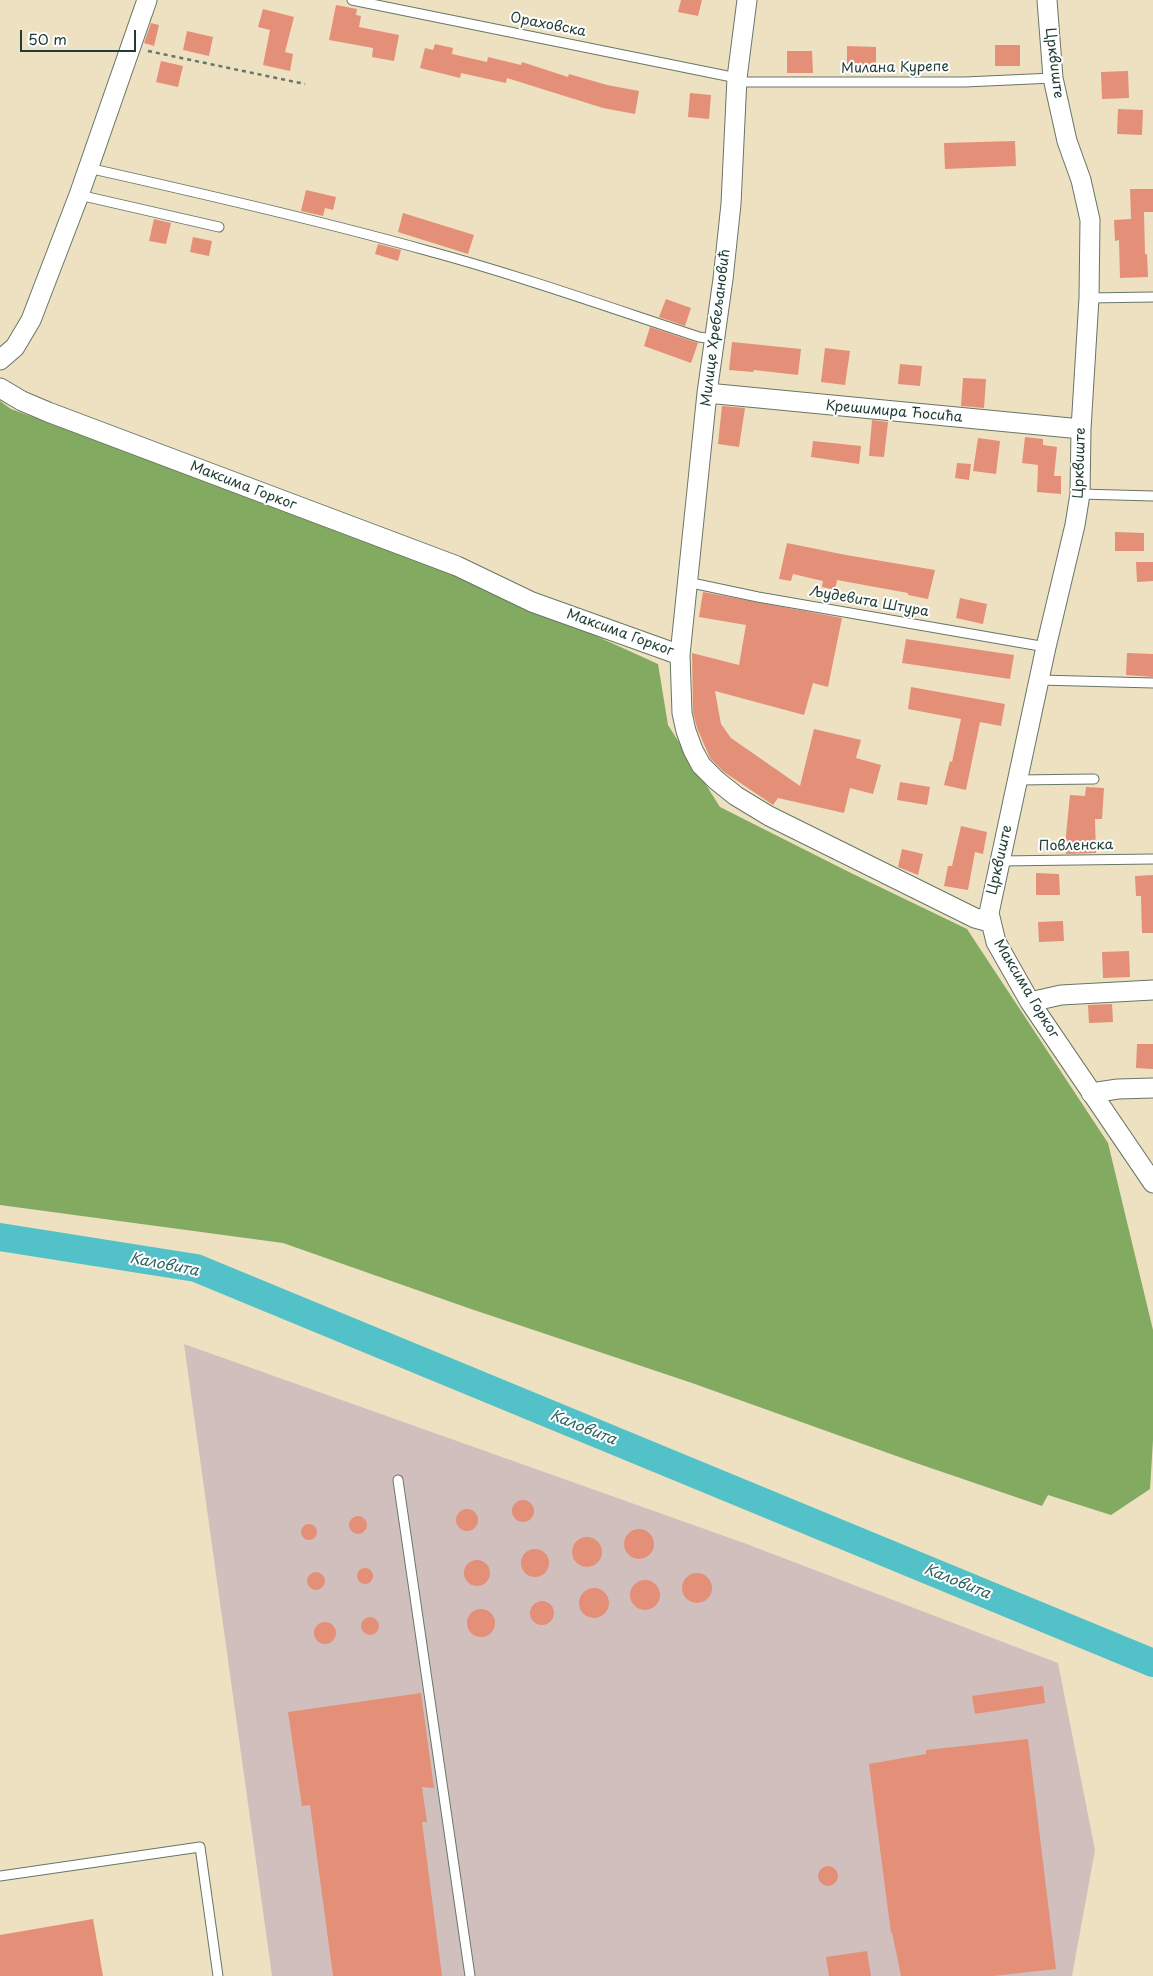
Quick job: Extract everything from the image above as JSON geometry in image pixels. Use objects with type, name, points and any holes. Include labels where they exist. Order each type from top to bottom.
[{"type":"street","points":[[0,360],[15,347],[27,328],[79,196],[147,0]]},
{"type":"street","name":"Милице Хребељановић","points":[[680,655],[707,393],[723,279],[731,204],[738,80],[747,0]]},
{"type":"street","name":"Црквиште","points":[[990,922],[990,904],[999,861],[1075,525],[1080,494],[1081,429],[1089,298],[1090,237],[1088,208],[1067,140],[1053,78],[1047,0]]},
{"type":"street","name":"Максима Горког","points":[[0,388],[22,401],[48,412],[457,566],[532,602],[680,655],[682,712],[686,731],[701,764],[716,780],[736,796],[769,816],[975,918],[990,922],[996,942],[1030,1002],[1153,1183]]},
{"type":"street","name":"Крешимира Ћосића","points":[[707,393],[1081,429]]},
{"type":"street","points":[[1030,1002],[1061,995],[1153,990]]},
{"type":"street","points":[[1091,1093],[1118,1088],[1153,1088]]},
{"type":"lane","name":"Ораховска","points":[[352,0],[738,80]]},
{"type":"lane","name":"Милана Курепе","points":[[738,80],[966,82],[1053,78]]},
{"type":"lane","points":[[88,168],[424,250],[507,273],[699,337],[714,339]]},
{"type":"lane","points":[[79,196],[219,227]]},
{"type":"lane","points":[[1089,298],[1153,297]]},
{"type":"lane","points":[[1080,494],[1153,496]]},
{"type":"lane","name":"Људевита Штура","points":[[687,582],[758,597],[1046,647]]},
{"type":"lane","points":[[1040,680],[1153,683]]},
{"type":"lane","points":[[1018,780],[1094,779]]},
{"type":"lane","name":"Повленска","points":[[999,861],[1153,859]]},
{"type":"lane","points":[[398,1480],[470,1976]]},
{"type":"lane","points":[[0,1876],[200,1846],[218,1976]]},
{"type":"path","points":[[132,47],[305,84]]},
{"type":"shaded area","points":[[184,1344],[744,1543],[1058,1663],[1095,1850],[1072,1976],[272,1976]]},
{"type":"green space","points":[[0,401],[11,409],[437,564],[658,664],[668,725],[720,807],[967,929],[1108,1143],[1153,1330],[1153,1440],[1150,1489],[1111,1515],[1048,1495],[1042,1506],[692,1383],[471,1309],[283,1243],[0,1205]]},
{"type":"building","points":[[681,0],[702,0],[698,16],[678,12]]},
{"type":"building","points":[[336,5],[357,9],[356,15],[361,16],[359,27],[399,35],[394,61],[372,57],[373,48],[329,40]]},
{"type":"building","points":[[263,9],[294,17],[285,52],[293,54],[290,71],[263,65],[270,30],[258,27]]},
{"type":"building","points":[[151,23],[159,25],[154,46],[144,43]]},
{"type":"building","points":[[187,31],[213,37],[209,56],[183,50]]},
{"type":"building","points":[[435,44],[453,48],[452,54],[487,62],[488,57],[521,65],[522,62],[568,77],[569,74],[607,85],[639,91],[635,114],[603,108],[507,78],[506,83],[461,73],[460,78],[420,68],[425,48],[433,50]]},
{"type":"building","points":[[995,45],[1020,45],[1020,66],[995,66]]},
{"type":"building","points":[[847,46],[876,47],[876,71],[847,70]]},
{"type":"building","points":[[787,51],[812,51],[813,73],[787,73]]},
{"type":"building","points":[[161,61],[183,66],[178,87],[156,82]]},
{"type":"building","points":[[1128,71],[1129,98],[1102,99],[1101,72]]},
{"type":"building","points":[[690,93],[711,95],[709,119],[688,117]]},
{"type":"building","points":[[1118,109],[1143,110],[1142,135],[1117,134]]},
{"type":"building","points":[[1015,141],[1016,166],[945,169],[944,143]]},
{"type":"building","points":[[1130,189],[1153,189],[1153,212],[1144,212],[1145,254],[1147,254],[1148,277],[1120,278],[1119,240],[1115,241],[1114,220],[1131,219]]},
{"type":"building","points":[[306,190],[336,197],[333,210],[325,208],[323,216],[301,211]]},
{"type":"building","points":[[403,213],[474,235],[468,254],[398,232]]},
{"type":"building","points":[[154,219],[171,223],[166,244],[149,241]]},
{"type":"building","points":[[193,237],[212,241],[209,256],[190,252]]},
{"type":"building","points":[[378,244],[401,250],[398,261],[375,254]]},
{"type":"building","points":[[666,299],[691,308],[685,326],[659,317]]},
{"type":"building","points":[[650,327],[698,343],[691,363],[644,346]]},
{"type":"building","points":[[732,342],[801,349],[798,375],[754,370],[753,372],[729,370]]},
{"type":"building","points":[[825,348],[850,351],[845,385],[821,382]]},
{"type":"building","points":[[900,364],[922,366],[920,386],[898,384]]},
{"type":"building","points":[[963,378],[986,379],[984,408],[961,406]]},
{"type":"building","points":[[722,406],[745,408],[739,447],[718,444]]},
{"type":"building","points":[[872,420],[888,422],[884,457],[869,456]]},
{"type":"building","points":[[1025,437],[1043,439],[1043,445],[1057,447],[1054,476],[1061,476],[1061,494],[1037,492],[1038,465],[1022,463]]},
{"type":"building","points":[[978,438],[1000,441],[996,474],[973,471]]},
{"type":"building","points":[[813,441],[861,446],[859,464],[811,457]]},
{"type":"building","points":[[957,463],[971,464],[969,480],[955,478]]},
{"type":"building","points":[[1115,532],[1144,533],[1144,551],[1115,551]]},
{"type":"building","points":[[787,543],[935,570],[928,599],[908,595],[908,593],[837,580],[835,590],[822,587],[823,581],[793,574],[791,581],[779,579]]},
{"type":"building","points":[[1136,562],[1153,562],[1153,581],[1137,582]]},
{"type":"building","points":[[703,592],[842,618],[828,687],[813,683],[804,715],[715,691],[721,724],[731,738],[800,786],[814,729],[861,740],[856,758],[881,765],[873,794],[850,788],[844,813],[778,798],[773,805],[724,772],[710,758],[697,728],[693,712],[692,653],[739,665],[746,625],[699,617]]},
{"type":"building","points":[[960,598],[987,604],[983,624],[956,618]]},
{"type":"building","points":[[906,639],[1014,655],[1010,679],[902,663]]},
{"type":"building","points":[[1127,653],[1153,654],[1153,677],[1126,675]]},
{"type":"building","points":[[911,687],[1005,704],[1001,726],[980,722],[966,790],[944,785],[950,761],[952,762],[961,719],[908,709]]},
{"type":"building","points":[[900,782],[930,787],[927,805],[897,800]]},
{"type":"building","points":[[1086,787],[1104,788],[1102,819],[1095,819],[1096,853],[1066,854],[1070,795],[1085,796]]},
{"type":"building","points":[[961,826],[987,832],[983,854],[975,852],[968,890],[944,886],[948,866],[952,866]]},
{"type":"building","points":[[902,849],[923,854],[918,875],[898,867]]},
{"type":"building","points":[[1036,873],[1059,874],[1060,895],[1036,895]]},
{"type":"building","points":[[1153,875],[1153,933],[1142,933],[1141,896],[1136,896],[1135,876]]},
{"type":"building","points":[[1063,921],[1064,941],[1039,942],[1038,922]]},
{"type":"building","points":[[1129,951],[1130,977],[1103,978],[1102,952]]},
{"type":"building","points":[[1112,1004],[1113,1022],[1089,1023],[1088,1005]]},
{"type":"building","points":[[1137,1044],[1153,1044],[1153,1069],[1136,1068]]},
{"type":"building","points":[[519,1500],[527,1500],[534,1507],[534,1515],[527,1522],[519,1522],[512,1515],[512,1507]]},
{"type":"building","points":[[467,1509],[475,1512],[478,1520],[475,1528],[467,1531],[459,1528],[456,1520],[459,1512]]},
{"type":"building","points":[[358,1516],[364,1519],[367,1525],[364,1531],[358,1534],[352,1531],[349,1525],[352,1519]]},
{"type":"building","points":[[306,1524],[312,1524],[317,1529],[315,1538],[306,1540],[301,1535],[301,1529]]},
{"type":"building","points":[[639,1529],[650,1533],[654,1544],[650,1555],[639,1559],[628,1555],[624,1544],[628,1533]]},
{"type":"building","points":[[587,1537],[593,1538],[601,1546],[601,1558],[593,1566],[587,1567],[581,1566],[573,1558],[572,1552],[573,1546],[581,1538]]},
{"type":"building","points":[[535,1549],[545,1553],[549,1563],[545,1573],[535,1577],[525,1573],[521,1563],[525,1553]]},
{"type":"building","points":[[477,1560],[486,1564],[490,1573],[486,1582],[477,1586],[468,1582],[464,1573],[468,1564]]},
{"type":"building","points":[[362,1568],[368,1568],[373,1573],[371,1582],[362,1584],[357,1579],[357,1573]]},
{"type":"building","points":[[316,1572],[322,1575],[325,1581],[322,1587],[316,1590],[310,1587],[307,1581],[310,1575]]},
{"type":"building","points":[[697,1573],[708,1577],[712,1588],[708,1599],[697,1603],[686,1599],[682,1588],[686,1577]]},
{"type":"building","points":[[645,1580],[656,1584],[660,1595],[656,1606],[645,1610],[634,1606],[630,1595],[634,1584]]},
{"type":"building","points":[[594,1588],[600,1589],[608,1597],[608,1609],[600,1617],[594,1618],[588,1617],[580,1609],[579,1603],[580,1597],[588,1589]]},
{"type":"building","points":[[537,1601],[547,1601],[554,1608],[554,1618],[547,1625],[537,1625],[530,1618],[530,1608]]},
{"type":"building","points":[[481,1609],[491,1613],[495,1623],[491,1633],[481,1637],[471,1633],[467,1623],[471,1613]]},
{"type":"building","points":[[370,1617],[376,1620],[379,1626],[376,1632],[370,1635],[364,1632],[361,1626],[364,1620]]},
{"type":"building","points":[[325,1622],[333,1625],[336,1633],[333,1641],[325,1644],[317,1641],[314,1633],[317,1625]]},
{"type":"building","points":[[1043,1686],[1045,1703],[975,1714],[972,1696]]},
{"type":"building","points":[[421,1693],[434,1788],[422,1787],[427,1822],[422,1822],[442,1976],[333,1976],[310,1805],[302,1806],[288,1712]]},
{"type":"building","points":[[1028,1739],[1056,1969],[993,1976],[901,1976],[891,1933],[869,1764],[926,1754],[926,1750]]},
{"type":"building","points":[[828,1866],[835,1869],[838,1876],[835,1883],[828,1886],[821,1883],[818,1876],[821,1869]]},
{"type":"building","points":[[93,1919],[103,1976],[0,1976],[0,1935]]},
{"type":"building","points":[[867,1951],[871,1976],[829,1976],[826,1957]]},
{"type":"waterway","name":"Каловита","points":[[0,1237],[196,1268],[1153,1663]]}]
